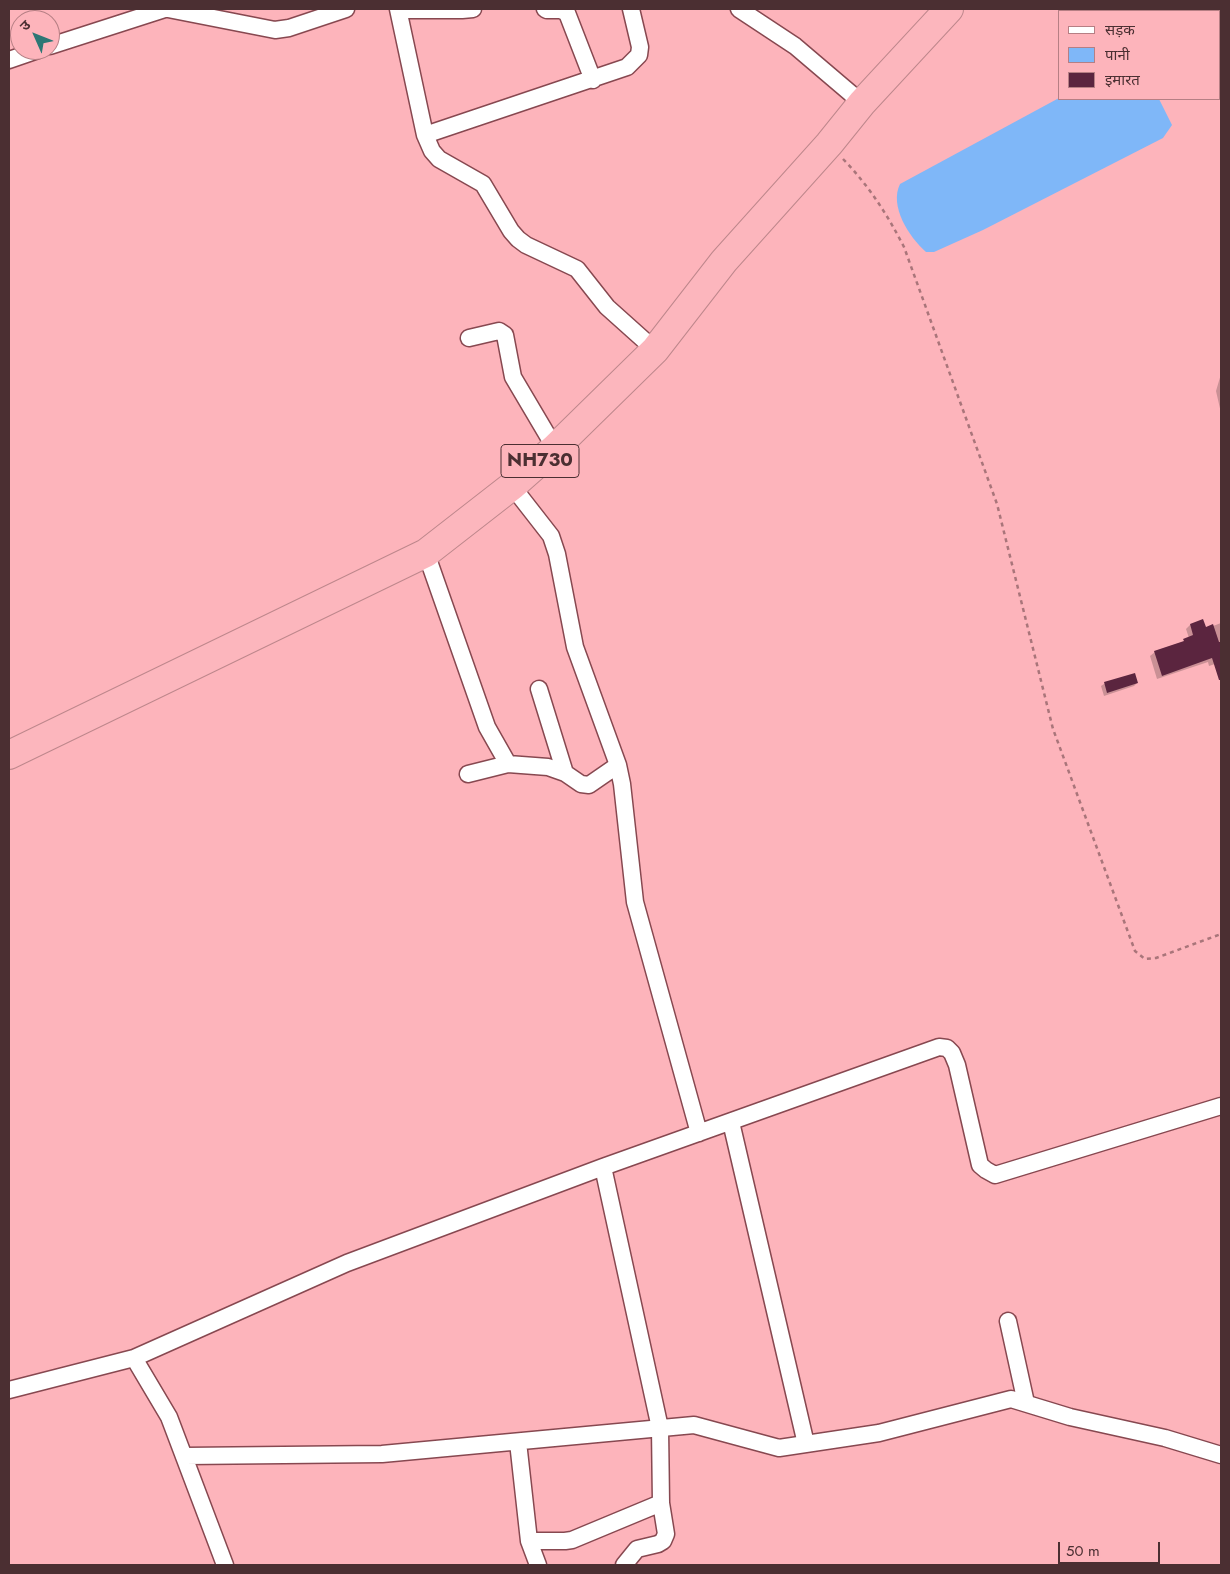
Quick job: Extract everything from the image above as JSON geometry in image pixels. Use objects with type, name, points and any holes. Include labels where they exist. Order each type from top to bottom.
[{"type":"highway","name":"NH730","points":[[9,756],[426,553],[512,486],[555,448],[655,350],[724,261],[829,144],[862,103],[949,9]]},
{"type":"street","points":[[60,43],[166,9],[275,30],[289,28],[346,9]]},
{"type":"street","points":[[473,9],[398,9],[426,135],[432,151],[440,159],[483,184],[511,231],[518,239],[577,269],[607,307],[655,350]]},
{"type":"street","points":[[545,9],[568,11],[593,80]]},
{"type":"street","points":[[426,135],[627,67],[639,55],[640,47],[631,9]]},
{"type":"street","points":[[739,9],[795,46],[862,103]]},
{"type":"street","points":[[469,338],[499,332],[505,335],[513,377],[555,448]]},
{"type":"street","points":[[512,486],[550,536],[557,554],[575,647],[618,765],[622,784],[635,902],[698,1133]]},
{"type":"street","points":[[426,553],[487,727],[508,764]]},
{"type":"street","points":[[539,689],[565,773]]},
{"type":"street","points":[[468,774],[508,764],[548,767],[565,773],[582,784],[589,785],[618,765]]},
{"type":"street","points":[[9,1390],[134,1358],[335,1268],[603,1167],[939,1047],[947,1048],[952,1053],[957,1065],[980,1165],[995,1175],[1221,1106]]},
{"type":"street","points":[[731,1122],[806,1444]]},
{"type":"street","points":[[603,1167],[660,1428],[661,1503],[666,1534],[663,1541],[637,1549],[624,1565]]},
{"type":"street","points":[[1008,1321],[1026,1403]]},
{"type":"street","points":[[134,1358],[169,1417],[225,1565]]},
{"type":"street","points":[[185,1456],[382,1454],[694,1425],[779,1448],[879,1433],[1011,1399],[1070,1417],[1165,1438],[1221,1455]]},
{"type":"street","points":[[518,1442],[529,1541],[538,1565]]},
{"type":"street","points":[[529,1541],[572,1540],[661,1503]]},
{"type":"path","points":[[829,144],[864,182],[893,225],[904,247],[997,504],[1053,729],[1135,951],[1144,959],[1156,958],[1221,934]]},
{"type":"water","points":[[1058,99],[1160,100],[1172,125],[1163,138],[983,230],[934,252],[926,252],[907,230],[897,202],[900,184]]},
{"type":"building","points":[[1203,619],[1206,627],[1213,624],[1219,642],[1221,642],[1221,680],[1219,680],[1212,658],[1162,676],[1154,651],[1184,641],[1183,639],[1193,635],[1190,624]]},
{"type":"building","points":[[1135,673],[1138,683],[1107,693],[1104,682]]}]
